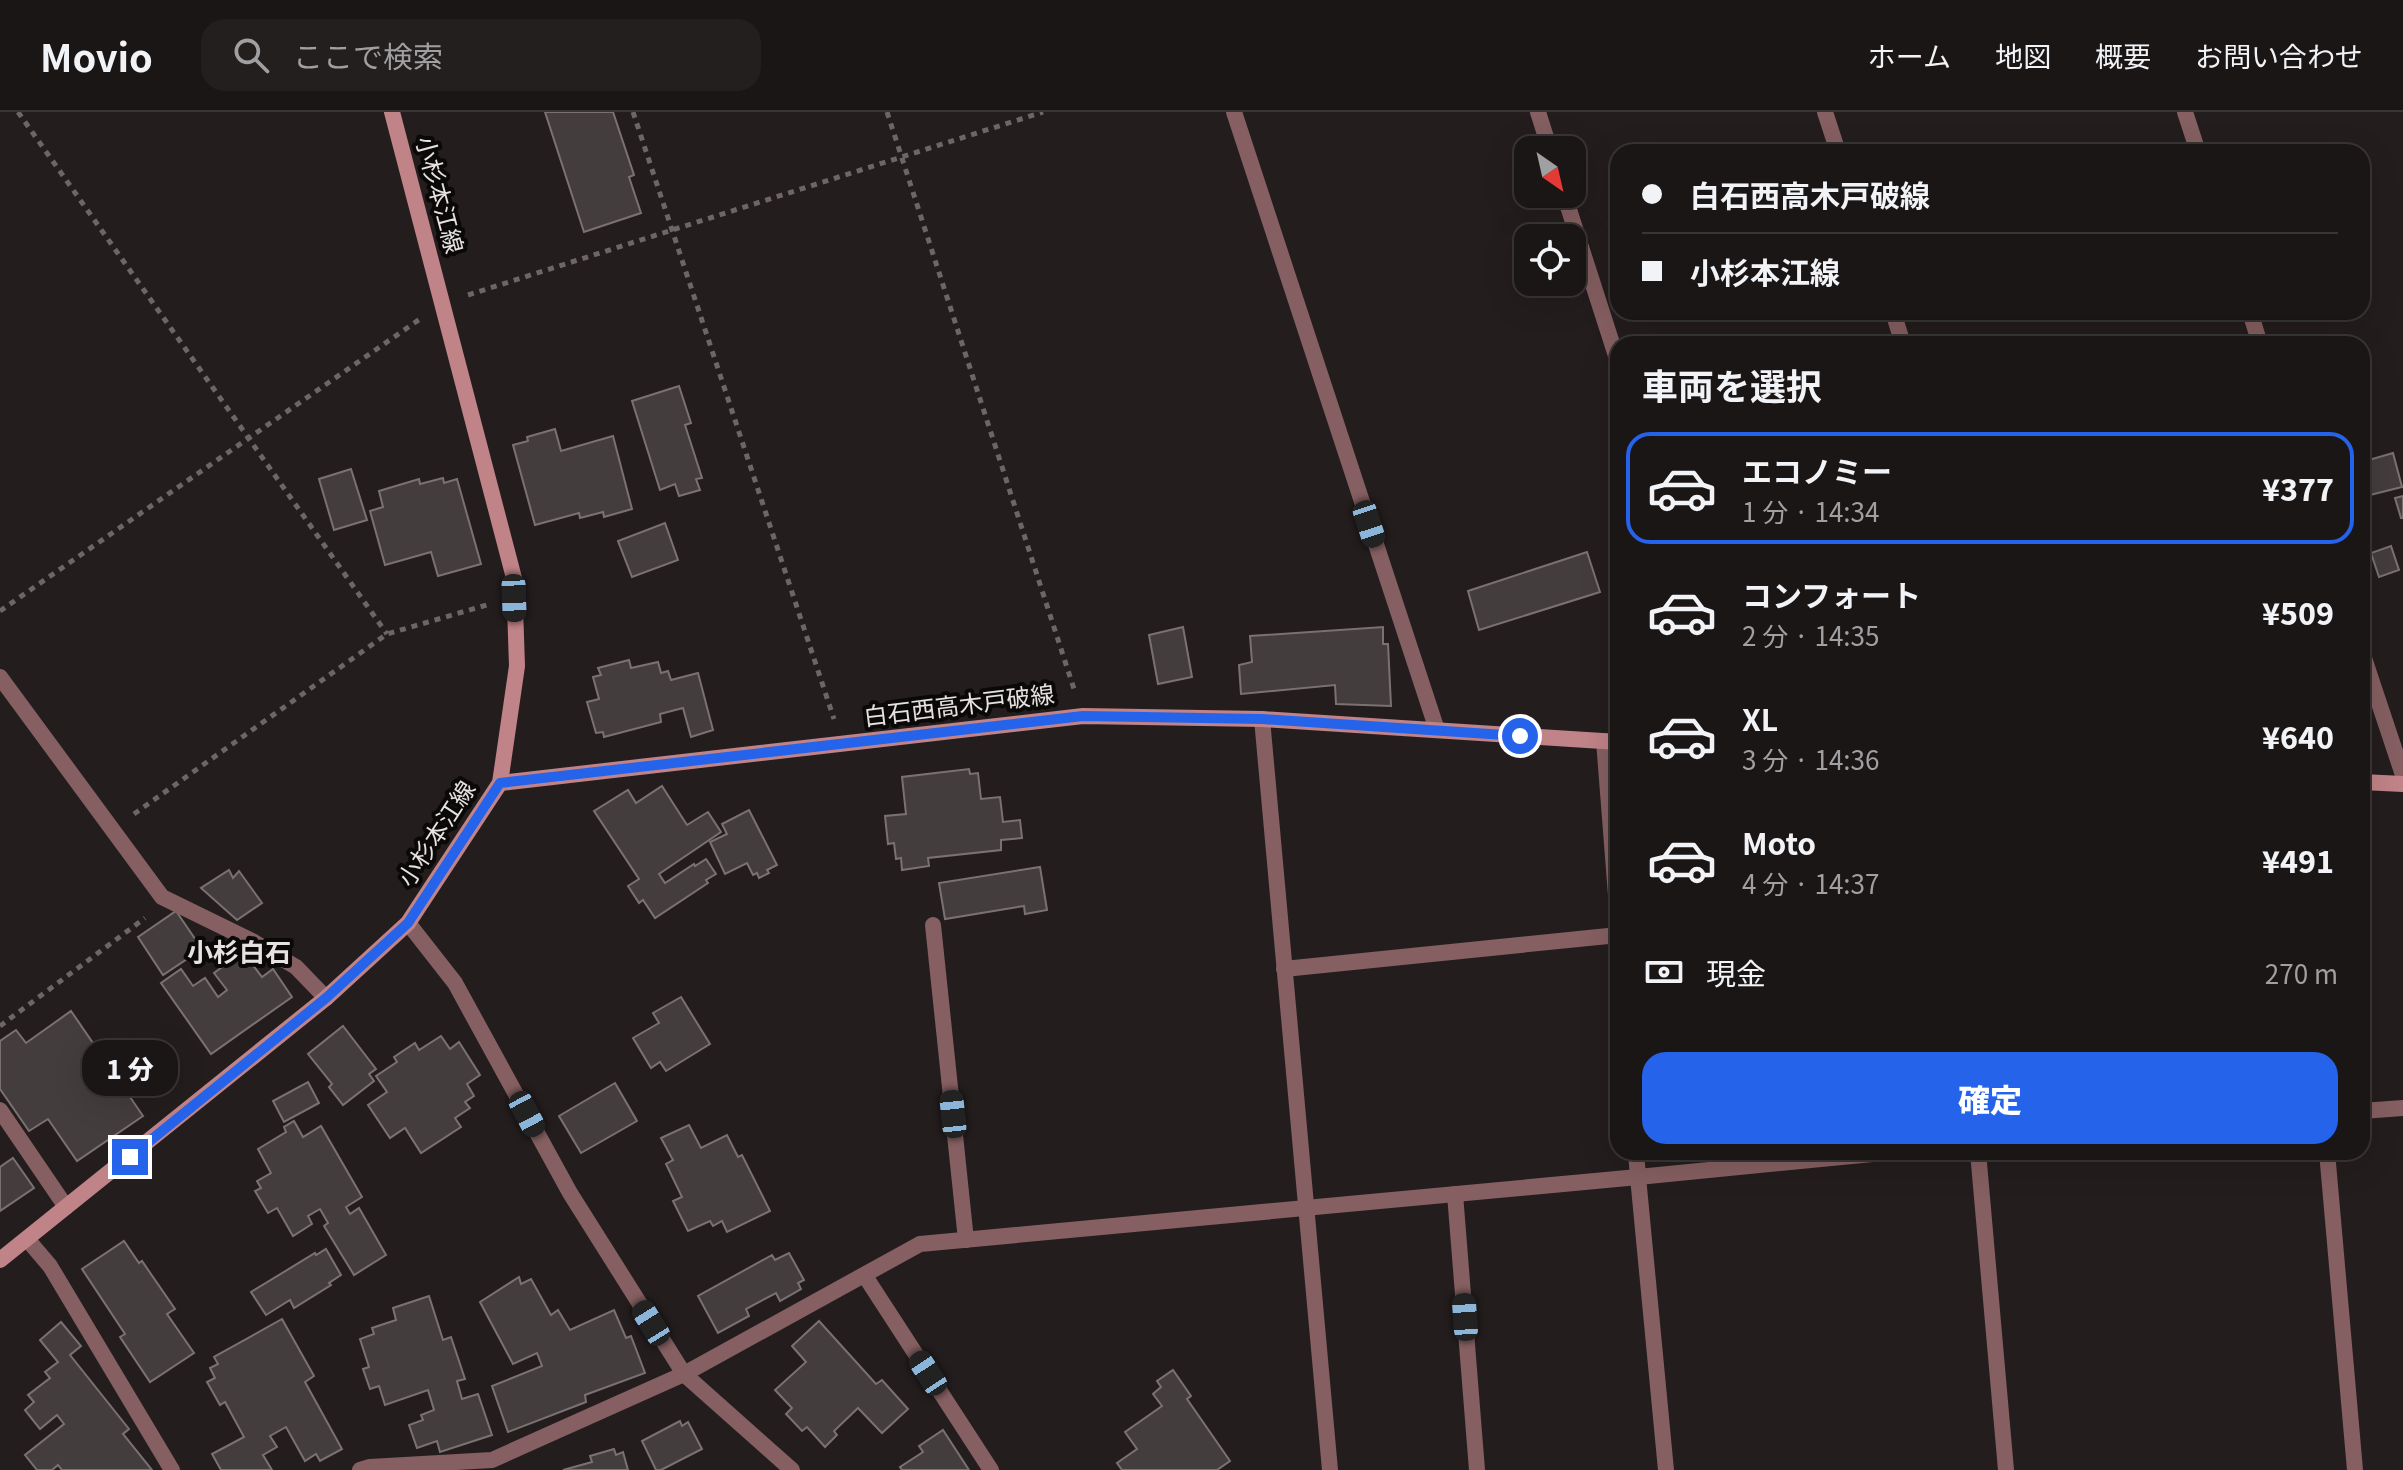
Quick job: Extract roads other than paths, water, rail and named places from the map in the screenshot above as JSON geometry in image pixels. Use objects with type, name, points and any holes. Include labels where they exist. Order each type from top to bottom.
[{"type":"main road","name":"小杉本江線","points":[[0,1260],[326,998],[408,923],[500,783],[517,666],[514,578],[392,112]]},
{"type":"main road","name":"白石西高木戸破線","points":[[500,783],[1083,716],[1262,719],[1610,741]]},
{"type":"main road","points":[[2370,782],[2403,784]]},
{"type":"street","points":[[1234,112],[1437,730]]},
{"type":"street","points":[[1538,112],[1546,136]]},
{"type":"street","points":[[1825,112],[1835,144]]},
{"type":"street","points":[[2185,112],[2195,144]]},
{"type":"street","points":[[1568,208],[1610,337]]},
{"type":"street","points":[[2370,676],[2403,775]]},
{"type":"street","points":[[0,677],[162,897],[254,942],[296,967],[326,998]]},
{"type":"street","points":[[1262,719],[1330,1470]]},
{"type":"street","points":[[408,923],[455,983],[570,1193],[684,1374],[792,1470]]},
{"type":"street","points":[[933,925],[966,1240]]},
{"type":"street","points":[[1284,969],[1610,936]]},
{"type":"street","points":[[2370,1110],[2403,1108]]},
{"type":"street","points":[[0,1110],[66,1207]]},
{"type":"street","points":[[1637,1160],[1666,1470]]},
{"type":"street","points":[[360,1470],[492,1460],[684,1374],[920,1244],[1811,1160]]},
{"type":"street","points":[[1979,1160],[2006,1470]]},
{"type":"street","points":[[2328,1160],[2355,1470]]},
{"type":"street","points":[[1455,1194],[1477,1470]]},
{"type":"street","points":[[27,1239],[50,1266],[172,1470]]},
{"type":"street","points":[[865,1276],[991,1470]]},
{"type":"district","name":"小杉白石","points":[[239,953]]}]
